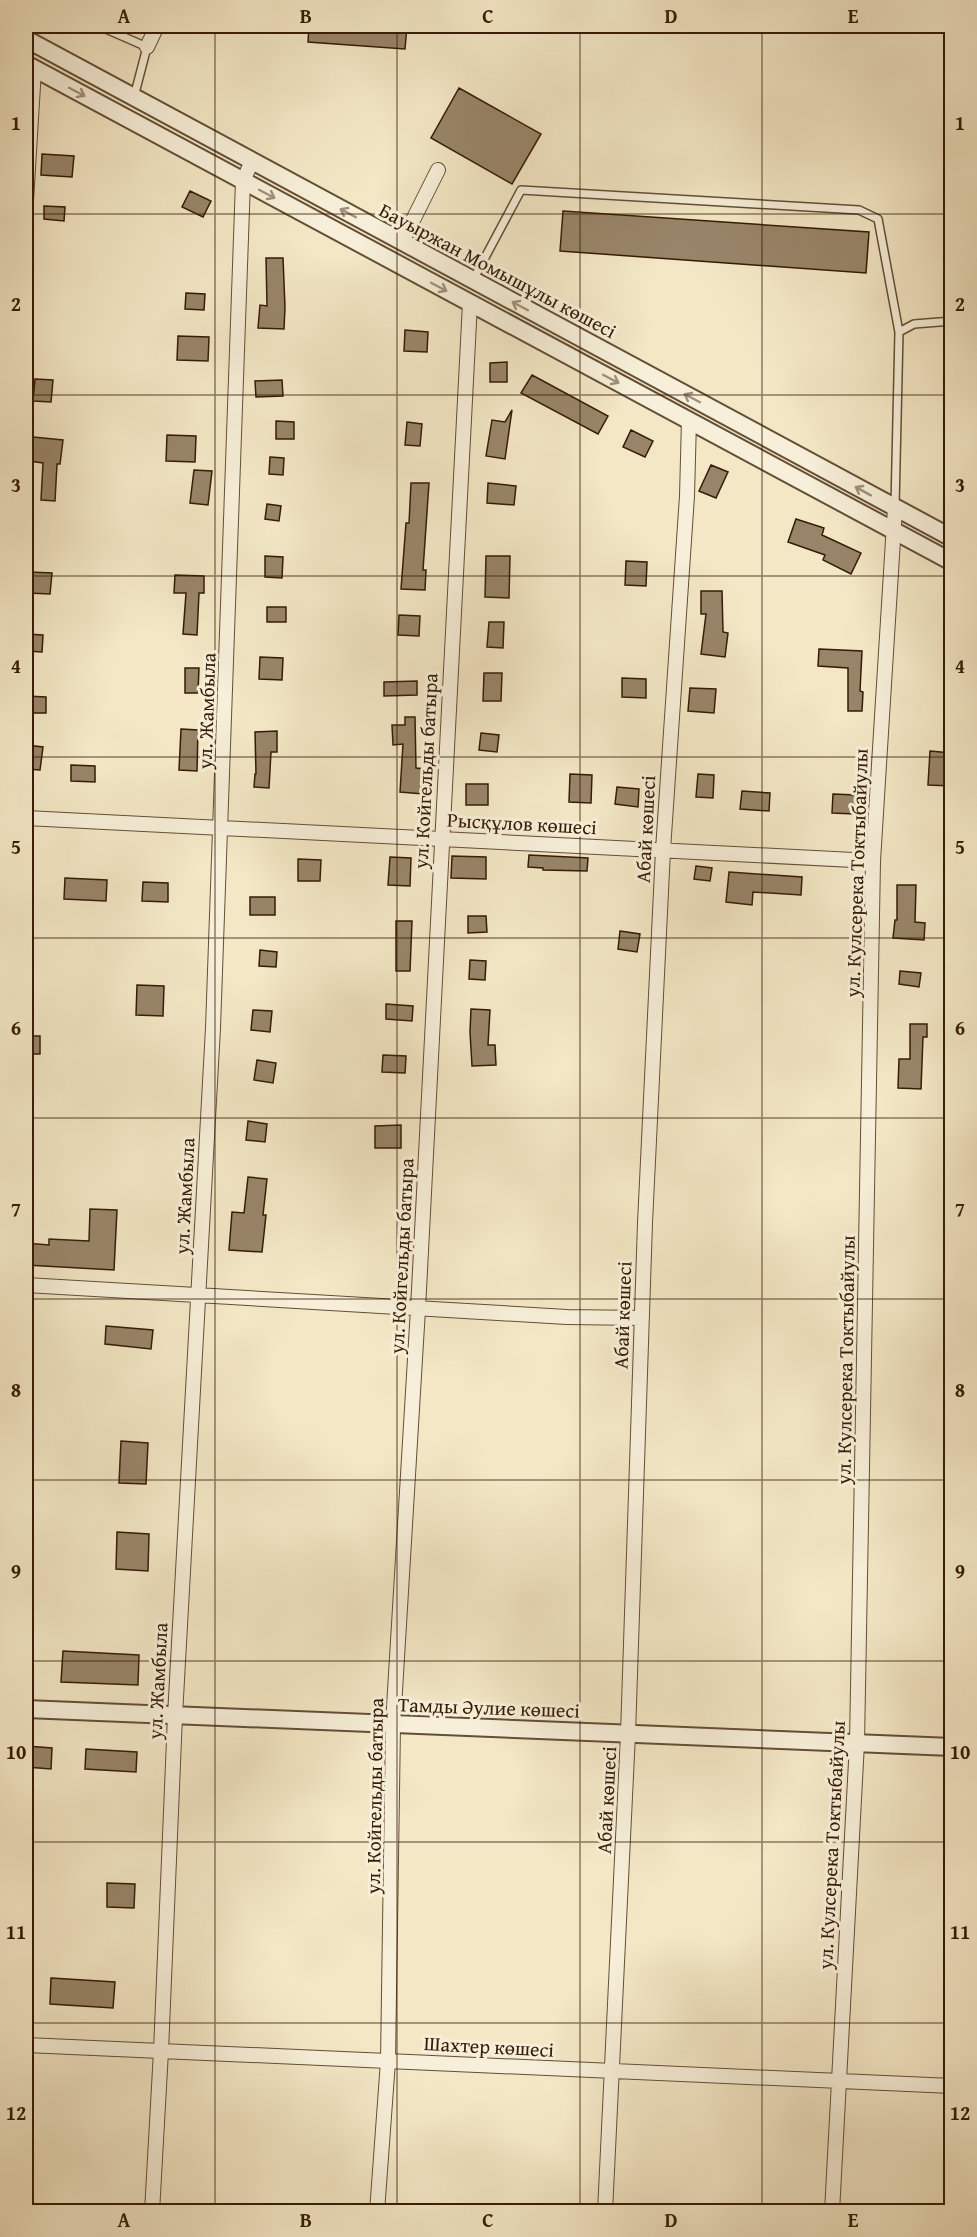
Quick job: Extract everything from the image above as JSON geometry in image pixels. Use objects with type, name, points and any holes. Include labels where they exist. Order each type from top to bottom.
[{"type":"street","points":[[147,47],[157,26]]},
{"type":"street","name":"Бауыржан Момышұлы көшесі","points":[[26,39],[951,538]]},
{"type":"street","points":[[26,201],[30,67],[951,562]]},
{"type":"street","points":[[243,181],[252,161]]},
{"type":"street","points":[[402,242],[438,170]]},
{"type":"street","name":"ул. Жамбыла","points":[[152,2211],[221,828],[243,181]]},
{"type":"street","name":"ул. Койгельды батыра","points":[[378,2211],[388,2061],[393,1724],[418,1308],[470,303]]},
{"type":"street","name":"Абай көшесі","points":[[605,2211],[628,1734],[642,1318],[663,850],[687,496],[689,420]]},
{"type":"street","name":"ул. Кулсерека Токтыбайулы","points":[[832,2211],[858,1743],[873,861],[895,508]]},
{"type":"street","name":"Рысқұлов көшесі","points":[[26,818],[873,861]]},
{"type":"street","points":[[26,1285],[567,1317],[642,1318]]},
{"type":"street","name":"Тамды Әулие көшесі","points":[[26,1709],[951,1747]]},
{"type":"street","name":"Шахтер көшесі","points":[[26,2044],[951,2086]]},
{"type":"lane","points":[[99,26],[147,47],[134,97]]},
{"type":"lane","points":[[472,281],[520,190],[859,210],[878,219],[899,332],[895,508]]},
{"type":"lane","points":[[899,332],[914,324],[951,321]]},
{"type":"building","points":[[309,26],[407,26],[405,49],[308,42]]},
{"type":"building","points":[[459,88],[541,134],[512,184],[431,138]]},
{"type":"building","points":[[42,154],[74,156],[72,177],[41,175]]},
{"type":"building","points":[[190,191],[211,201],[203,217],[182,207]]},
{"type":"building","points":[[44,206],[65,207],[64,221],[44,219]]},
{"type":"building","points":[[563,211],[869,232],[866,273],[560,251]]},
{"type":"building","points":[[266,258],[283,258],[284,329],[258,328],[260,305],[267,306]]},
{"type":"building","points":[[186,293],[205,294],[204,310],[185,309]]},
{"type":"building","points":[[405,330],[428,332],[427,352],[404,351]]},
{"type":"building","points":[[178,336],[209,337],[208,361],[177,360]]},
{"type":"building","points":[[507,362],[507,382],[490,382],[490,363]]},
{"type":"building","points":[[532,375],[608,416],[598,434],[521,393]]},
{"type":"building","points":[[35,379],[53,380],[51,402],[33,401]]},
{"type":"building","points":[[282,380],[283,396],[256,397],[255,381]]},
{"type":"building","points":[[512,410],[505,459],[486,456],[492,420],[505,422]]},
{"type":"building","points":[[276,421],[294,422],[294,439],[276,439]]},
{"type":"building","points":[[407,422],[422,424],[420,446],[405,445]]},
{"type":"building","points":[[631,430],[653,441],[645,457],[623,447]]},
{"type":"building","points":[[167,435],[196,436],[195,462],[166,461]]},
{"type":"building","points":[[33,437],[63,440],[60,464],[57,464],[55,501],[41,500],[43,463],[30,461]]},
{"type":"building","points":[[270,457],[284,458],[283,475],[269,474]]},
{"type":"building","points":[[711,465],[728,472],[716,498],[699,491]]},
{"type":"building","points":[[194,470],[212,471],[208,505],[190,503]]},
{"type":"building","points":[[411,483],[429,483],[423,570],[426,570],[425,590],[401,589]]},
{"type":"building","points":[[488,483],[516,486],[514,505],[487,503]]},
{"type":"building","points":[[267,504],[281,506],[279,521],[265,519]]},
{"type":"building","points":[[796,519],[824,528],[822,535],[861,553],[851,574],[823,560],[825,555],[788,542]]},
{"type":"building","points":[[265,556],[283,557],[282,578],[265,577]]},
{"type":"building","points":[[486,556],[510,556],[509,598],[485,597]]},
{"type":"building","points":[[626,561],[647,562],[646,586],[625,585]]},
{"type":"building","points":[[29,572],[52,573],[50,594],[28,593]]},
{"type":"building","points":[[175,575],[204,576],[204,593],[199,593],[197,635],[183,634],[186,593],[174,593]]},
{"type":"building","points":[[701,591],[722,591],[723,632],[728,633],[725,657],[701,654],[706,614],[701,614]]},
{"type":"building","points":[[267,607],[286,607],[286,622],[267,622]]},
{"type":"building","points":[[399,615],[420,616],[419,636],[398,635]]},
{"type":"building","points":[[489,622],[504,622],[503,648],[487,647]]},
{"type":"building","points":[[26,634],[43,635],[42,652],[26,651]]},
{"type":"building","points":[[819,649],[862,651],[860,691],[863,692],[862,711],[848,711],[848,668],[818,666]]},
{"type":"building","points":[[260,657],[283,658],[282,680],[259,679]]},
{"type":"building","points":[[185,668],[199,668],[198,693],[185,693]]},
{"type":"building","points":[[484,673],[502,673],[501,701],[483,701]]},
{"type":"building","points":[[622,678],[646,679],[646,698],[622,697]]},
{"type":"building","points":[[417,681],[417,695],[384,696],[384,682]]},
{"type":"building","points":[[690,688],[716,689],[714,713],[688,711]]},
{"type":"building","points":[[26,696],[46,697],[46,713],[26,713]]},
{"type":"building","points":[[405,717],[415,717],[416,768],[425,769],[423,794],[400,792],[403,744],[393,745],[392,725],[405,725]]},
{"type":"building","points":[[181,729],[198,730],[197,771],[179,770]]},
{"type":"building","points":[[277,731],[277,752],[271,752],[269,788],[254,787],[255,732]]},
{"type":"building","points":[[481,733],[499,735],[497,752],[479,750]]},
{"type":"building","points":[[26,745],[43,747],[40,770],[26,769]]},
{"type":"building","points":[[930,751],[951,753],[951,786],[928,785]]},
{"type":"building","points":[[71,765],[95,766],[95,782],[71,781]]},
{"type":"building","points":[[570,774],[592,775],[591,803],[569,802]]},
{"type":"building","points":[[698,774],[714,775],[713,798],[696,797]]},
{"type":"building","points":[[466,784],[488,784],[488,805],[466,805]]},
{"type":"building","points":[[617,787],[639,789],[638,807],[615,804]]},
{"type":"building","points":[[742,791],[770,793],[769,811],[740,809]]},
{"type":"building","points":[[833,794],[856,795],[855,814],[832,813]]},
{"type":"building","points":[[529,855],[588,858],[587,871],[543,870],[543,868],[528,867]]},
{"type":"building","points":[[452,856],[486,857],[486,879],[451,878]]},
{"type":"building","points":[[390,857],[411,858],[410,886],[388,885]]},
{"type":"building","points":[[298,859],[321,860],[320,881],[298,881]]},
{"type":"building","points":[[696,866],[712,868],[710,881],[694,879]]},
{"type":"building","points":[[729,872],[802,877],[801,895],[753,892],[752,905],[726,902]]},
{"type":"building","points":[[65,878],[107,880],[106,901],[64,899]]},
{"type":"building","points":[[143,882],[168,883],[168,902],[142,901]]},
{"type":"building","points":[[897,885],[916,885],[915,922],[925,923],[924,940],[893,938],[895,920],[897,920]]},
{"type":"building","points":[[250,897],[275,897],[275,915],[250,915]]},
{"type":"building","points":[[468,916],[486,916],[487,932],[468,933]]},
{"type":"building","points":[[396,921],[412,921],[410,971],[396,971]]},
{"type":"building","points":[[620,931],[640,934],[637,952],[618,949]]},
{"type":"building","points":[[260,950],[277,952],[276,967],[259,966]]},
{"type":"building","points":[[470,960],[486,961],[485,980],[469,979]]},
{"type":"building","points":[[900,971],[921,973],[919,987],[899,984]]},
{"type":"building","points":[[137,985],[164,986],[163,1016],[136,1015]]},
{"type":"building","points":[[386,1004],[413,1006],[412,1021],[386,1019]]},
{"type":"building","points":[[471,1009],[490,1010],[488,1045],[495,1045],[496,1065],[472,1066]]},
{"type":"building","points":[[253,1010],[272,1011],[270,1032],[251,1030]]},
{"type":"building","points":[[910,1024],[927,1024],[927,1037],[923,1037],[921,1089],[898,1088],[899,1059],[910,1059]]},
{"type":"building","points":[[26,1036],[40,1036],[40,1054],[26,1054]]},
{"type":"building","points":[[383,1055],[406,1056],[405,1073],[382,1072]]},
{"type":"building","points":[[257,1060],[276,1063],[273,1083],[254,1080]]},
{"type":"building","points":[[248,1121],[267,1124],[265,1142],[246,1140]]},
{"type":"building","points":[[401,1125],[401,1148],[375,1148],[375,1126]]},
{"type":"building","points":[[248,1177],[267,1179],[262,1252],[229,1250],[232,1212],[244,1213]]},
{"type":"building","points":[[90,1209],[117,1210],[114,1270],[26,1265],[26,1243],[49,1245],[49,1239],[89,1241]]},
{"type":"building","points":[[106,1326],[153,1330],[151,1349],[105,1344]]},
{"type":"building","points":[[121,1441],[148,1443],[146,1484],[119,1483]]},
{"type":"building","points":[[117,1532],[149,1534],[148,1571],[116,1569]]},
{"type":"building","points":[[63,1651],[139,1655],[138,1685],[61,1682]]},
{"type":"building","points":[[26,1746],[52,1748],[51,1769],[26,1767]]},
{"type":"building","points":[[86,1749],[137,1752],[136,1772],[85,1769]]},
{"type":"building","points":[[107,1883],[135,1884],[134,1908],[107,1907]]},
{"type":"building","points":[[51,1978],[115,1982],[113,2008],[50,2004]]}]
